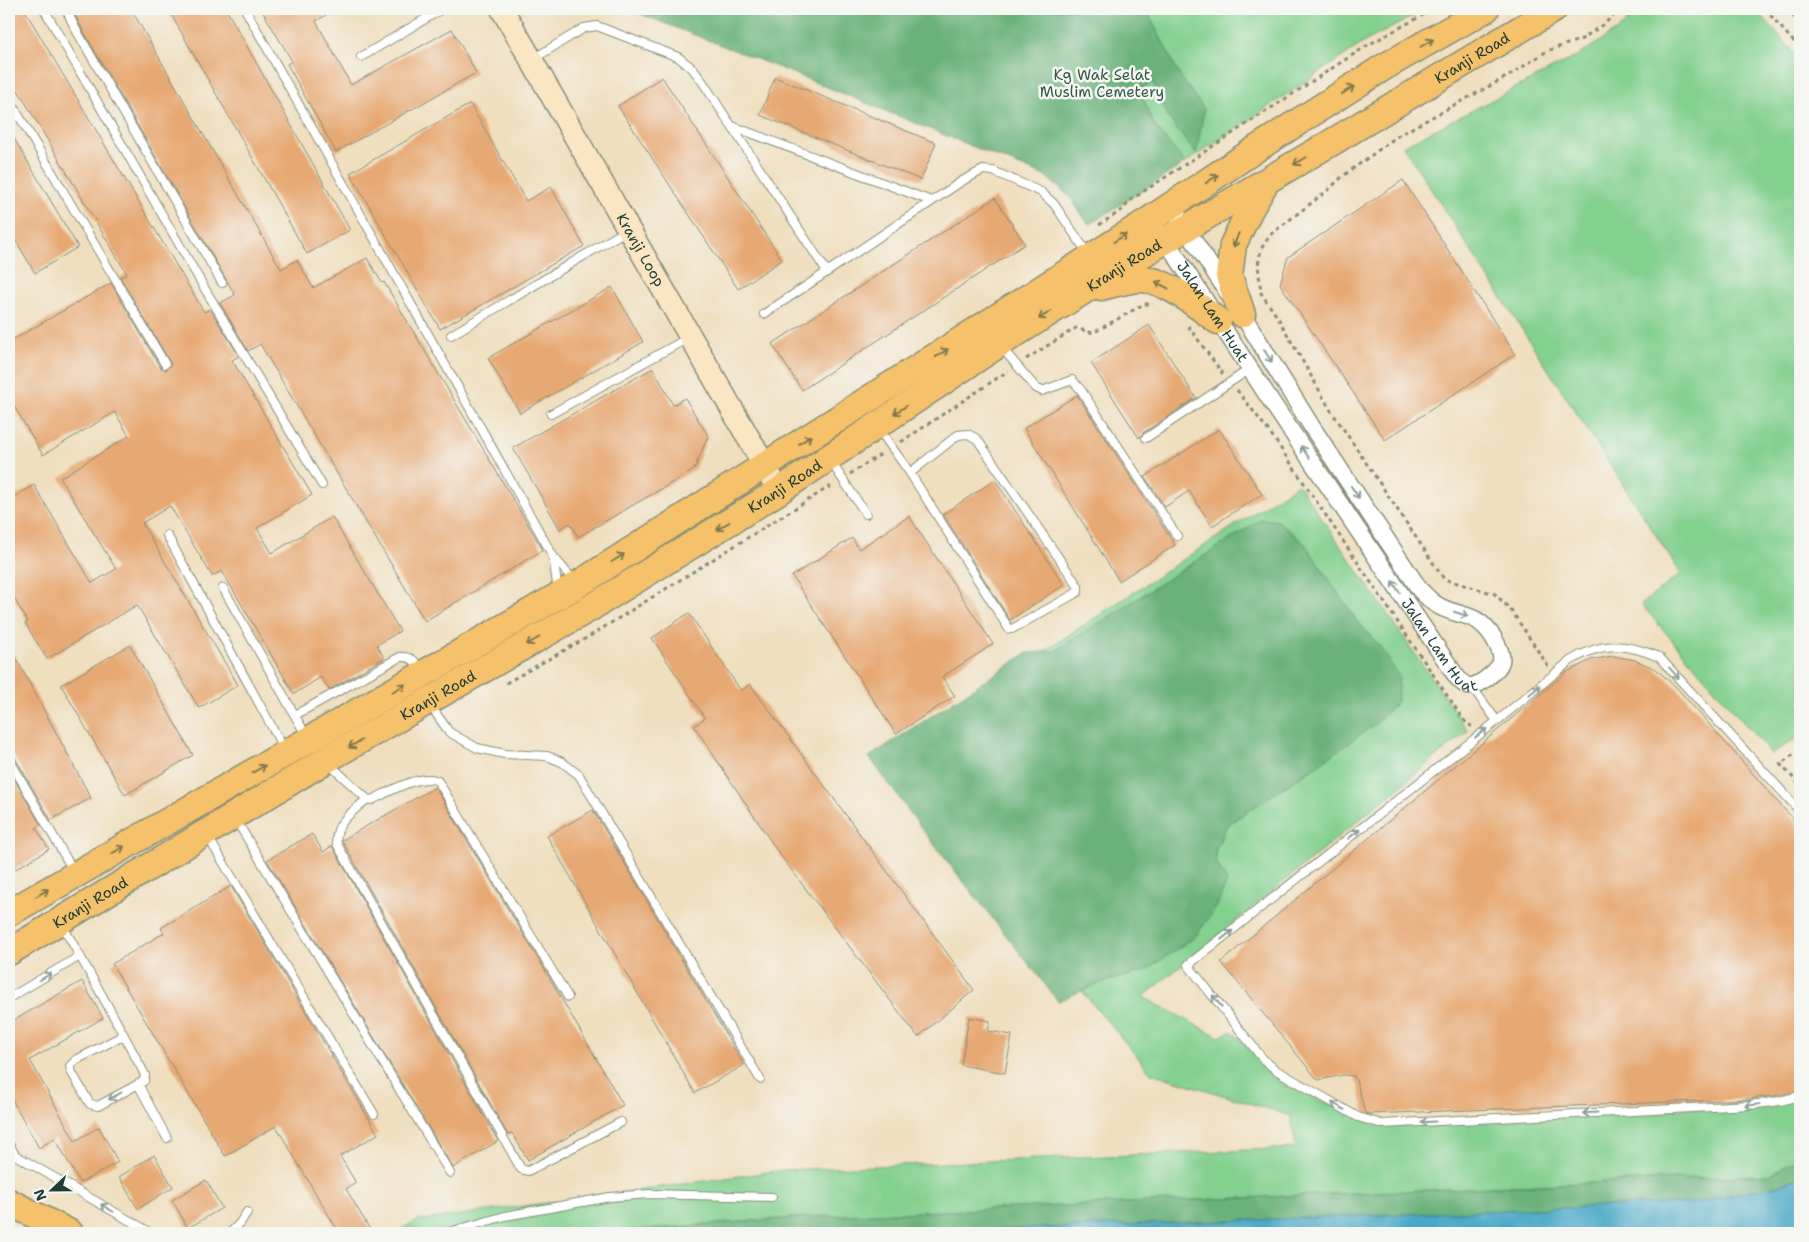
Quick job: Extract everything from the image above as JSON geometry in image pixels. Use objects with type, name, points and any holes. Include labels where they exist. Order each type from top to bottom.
[{"type":"main road","name":"Kranji Road","points":[[9,912],[309,741],[568,590],[1161,212],[1384,67],[1486,9]]},
{"type":"main road","name":"Kranji Road","points":[[9,952],[326,761],[592,607],[779,491],[999,344],[1176,234],[1334,142],[1554,9]]},
{"type":"main road","points":[[1384,67],[1411,94]]},
{"type":"main road","points":[[1086,290],[1140,279],[1154,280],[1185,297],[1230,317],[1229,276],[1233,245],[1266,181]]},
{"type":"main road","points":[[9,1202],[70,1233]]},
{"type":"street","name":"Kranji Loop","points":[[502,9],[779,491]]},
{"type":"street","name":"Jalan Lam Huat","points":[[1161,212],[1176,234],[1230,317],[1232,339],[1250,369],[1452,670],[1466,686],[1472,687],[1496,670],[1501,662],[1500,650],[1494,638],[1475,618],[1434,604],[1420,590],[1312,427],[1230,317],[1161,212]]},
{"type":"lane","points":[[44,9],[202,284],[322,485]]},
{"type":"lane","points":[[66,9],[75,28],[222,284]]},
{"type":"lane","points":[[245,9],[553,556],[568,590]]},
{"type":"lane","points":[[361,57],[442,9]]},
{"type":"lane","points":[[532,60],[584,28],[598,26],[678,57],[692,68],[827,272]]},
{"type":"lane","points":[[9,99],[164,364]]},
{"type":"lane","points":[[732,126],[931,201]]},
{"type":"lane","points":[[764,314],[975,172],[983,170],[993,171],[1040,192],[1054,204],[1089,257]]},
{"type":"lane","points":[[450,335],[629,229]]},
{"type":"lane","points":[[551,414],[690,337]]},
{"type":"lane","points":[[999,344],[1036,388],[1042,391],[1072,380],[1081,390],[1177,536]]},
{"type":"lane","points":[[1146,438],[1250,369]]},
{"type":"lane","points":[[877,426],[910,473],[1009,629],[1078,592],[1078,586],[978,439],[968,434],[958,435],[910,473]]},
{"type":"lane","points":[[828,458],[866,514]]},
{"type":"lane","points":[[167,535],[287,753]]},
{"type":"lane","points":[[553,556],[568,590]]},
{"type":"lane","points":[[223,588],[309,741]]},
{"type":"lane","points":[[1800,811],[1659,657],[1646,651],[1613,645],[1596,648],[1583,652],[1570,660],[1497,721],[1188,965],[1263,1059],[1276,1070],[1358,1117],[1382,1124],[1750,1105],[1800,1096]]},
{"type":"lane","points":[[295,715],[400,657],[408,656],[413,658],[424,674]]},
{"type":"lane","points":[[1472,687],[1497,721]]},
{"type":"lane","points":[[427,702],[449,732],[478,748],[505,754],[547,756],[562,762],[579,775],[760,1079]]},
{"type":"lane","points":[[9,759],[75,874]]},
{"type":"lane","points":[[326,761],[367,799],[372,800],[407,783],[433,778],[438,781],[568,997]]},
{"type":"lane","points":[[367,799],[340,824],[335,836],[337,844],[521,1169],[528,1171],[621,1122]]},
{"type":"lane","points":[[234,816],[450,1174]]},
{"type":"lane","points":[[206,833],[374,1114]]},
{"type":"lane","points":[[60,922],[124,1035],[145,1075],[144,1081],[98,1106],[93,1106],[90,1104],[70,1068],[72,1063],[124,1035]]},
{"type":"lane","points":[[9,998],[80,956]]},
{"type":"lane","points":[[138,1084],[167,1138]]},
{"type":"lane","points":[[9,1144],[15,1155],[146,1230],[148,1233]]},
{"type":"lane","points":[[446,1233],[505,1216],[610,1197],[649,1194],[772,1197]]},
{"type":"lane","points":[[230,1233],[247,1212]]},
{"type":"path","points":[[1353,170],[1399,135],[1510,74],[1547,51],[1582,39],[1621,9]]},
{"type":"path","points":[[1765,9],[1800,49]]},
{"type":"path","points":[[1800,750],[1780,764],[1800,785]]},
{"type":"green space","name":"Kg Wak Selat Muslim Cemetery","points":[[628,9],[1146,9],[1180,76],[1204,109],[1196,154],[1169,119],[1153,82],[1140,90],[1154,125],[1185,163],[1089,225],[1069,196],[1045,176],[790,72]]},
{"type":"green space","points":[[840,9],[1427,9],[1366,41],[1185,163]]},
{"type":"green space","points":[[1637,9],[1756,9],[1800,60],[1800,736],[1771,754],[1641,604],[1681,574],[1403,146],[1579,55],[1623,26]]},
{"type":"green space","points":[[1298,484],[1468,731],[1143,997],[1219,1037],[1232,1031],[1285,1086],[1382,1124],[1750,1105],[1800,1096],[1800,1158],[1768,1175],[807,1217],[598,1233],[395,1233],[416,1221],[783,1170],[1296,1148],[1291,1116],[1151,1073],[1082,991],[1099,983],[1145,971],[1216,862],[1216,849],[1227,825],[1325,760],[1382,649],[1357,621],[1043,652]]},
{"type":"green space","points":[[1262,519],[1278,521],[1305,544],[1357,621],[1382,649],[1399,677],[1397,702],[1376,723],[1325,760],[1227,825],[1216,849],[1216,862],[1227,881],[1216,908],[1195,937],[1145,971],[1099,983],[1058,1001],[928,837],[869,757],[1027,653],[1055,651]]},
{"type":"green space","points":[[1800,1158],[1800,1177],[1780,1185],[1690,1203],[917,1233],[598,1233],[807,1217],[1768,1175]]},
{"type":"water","points":[[1800,1177],[1800,1233],[917,1233],[1690,1203],[1780,1185]]},
{"type":"building","points":[[9,9],[24,9],[204,312],[210,309],[239,356],[232,360],[312,495],[257,528],[272,553],[332,517],[400,631],[377,645],[384,658],[329,690],[321,677],[294,694],[222,571],[212,576],[170,506],[142,523],[238,685],[199,708],[137,605],[47,659],[25,623],[28,622],[9,590],[9,500],[34,485],[92,583],[116,569],[60,478],[129,436],[115,412],[43,455],[9,398],[9,342],[111,283],[160,367],[166,370],[171,364],[120,277],[127,274],[9,75]]},
{"type":"building","points":[[72,9],[131,9],[281,269],[297,260],[313,288],[367,258],[382,283],[384,282],[543,550],[425,621],[260,344],[248,351],[220,303],[235,295]]},
{"type":"building","points":[[168,9],[226,9],[350,230],[307,254]]},
{"type":"building","points":[[261,9],[336,9],[316,21],[351,85],[452,29],[476,73],[336,152],[287,64],[292,61]]},
{"type":"building","points":[[662,77],[782,260],[738,289],[618,106]]},
{"type":"building","points":[[775,77],[936,143],[921,180],[760,115]]},
{"type":"building","points":[[470,104],[526,201],[551,187],[584,246],[440,329],[350,173]]},
{"type":"building","points":[[9,130],[78,247],[35,273],[9,229]]},
{"type":"building","points":[[1403,180],[1515,354],[1385,440],[1280,284],[1288,257]]},
{"type":"building","points":[[995,198],[1025,244],[802,390],[772,344]]},
{"type":"building","points":[[612,287],[643,342],[520,413],[488,358]]},
{"type":"building","points":[[1149,325],[1196,398],[1143,433],[1139,438],[1091,363]]},
{"type":"building","points":[[653,368],[673,405],[685,398],[708,436],[694,470],[578,537],[570,523],[560,529],[513,448]]},
{"type":"building","points":[[1077,395],[1175,545],[1119,581],[1024,428]]},
{"type":"building","points":[[1219,429],[1262,494],[1212,526],[1189,491],[1165,507],[1145,477]]},
{"type":"building","points":[[995,480],[1064,585],[1010,620],[943,514]]},
{"type":"building","points":[[909,516],[993,644],[942,677],[955,696],[896,734],[792,576],[852,538],[859,549]]},
{"type":"building","points":[[689,613],[741,691],[750,684],[974,990],[918,1037],[780,855],[694,726],[705,718],[652,638]]},
{"type":"building","points":[[9,645],[91,798],[51,820],[14,756],[9,753]]},
{"type":"building","points":[[130,645],[193,755],[125,795],[61,685]]},
{"type":"building","points":[[1613,656],[1635,660],[1656,669],[1677,688],[1800,827],[1800,1090],[1749,1099],[1365,1113],[1354,1076],[1343,1075],[1318,1080],[1221,962],[1567,672],[1591,660]]},
{"type":"building","points":[[9,770],[41,825],[36,828],[49,849],[9,873]]},
{"type":"building","points":[[435,787],[623,1105],[528,1160],[512,1133],[508,1135],[342,840]]},
{"type":"building","points":[[593,810],[744,1065],[695,1093],[547,836]]},
{"type":"building","points":[[312,834],[323,852],[332,846],[498,1141],[453,1168],[267,860]]},
{"type":"building","points":[[231,886],[378,1134],[340,1156],[356,1183],[346,1189],[372,1233],[339,1233],[276,1126],[225,1156],[112,964],[164,933],[161,928]]},
{"type":"building","points":[[82,981],[103,1018],[30,1060],[75,1141],[99,1127],[118,1162],[80,1183],[55,1138],[39,1148],[9,1094],[9,1023]]},
{"type":"building","points":[[969,1017],[990,1021],[988,1031],[1012,1035],[1005,1073],[961,1065]]},
{"type":"building","points":[[154,1155],[173,1187],[138,1209],[119,1177]]},
{"type":"building","points":[[206,1180],[222,1208],[188,1228],[172,1200]]}]
